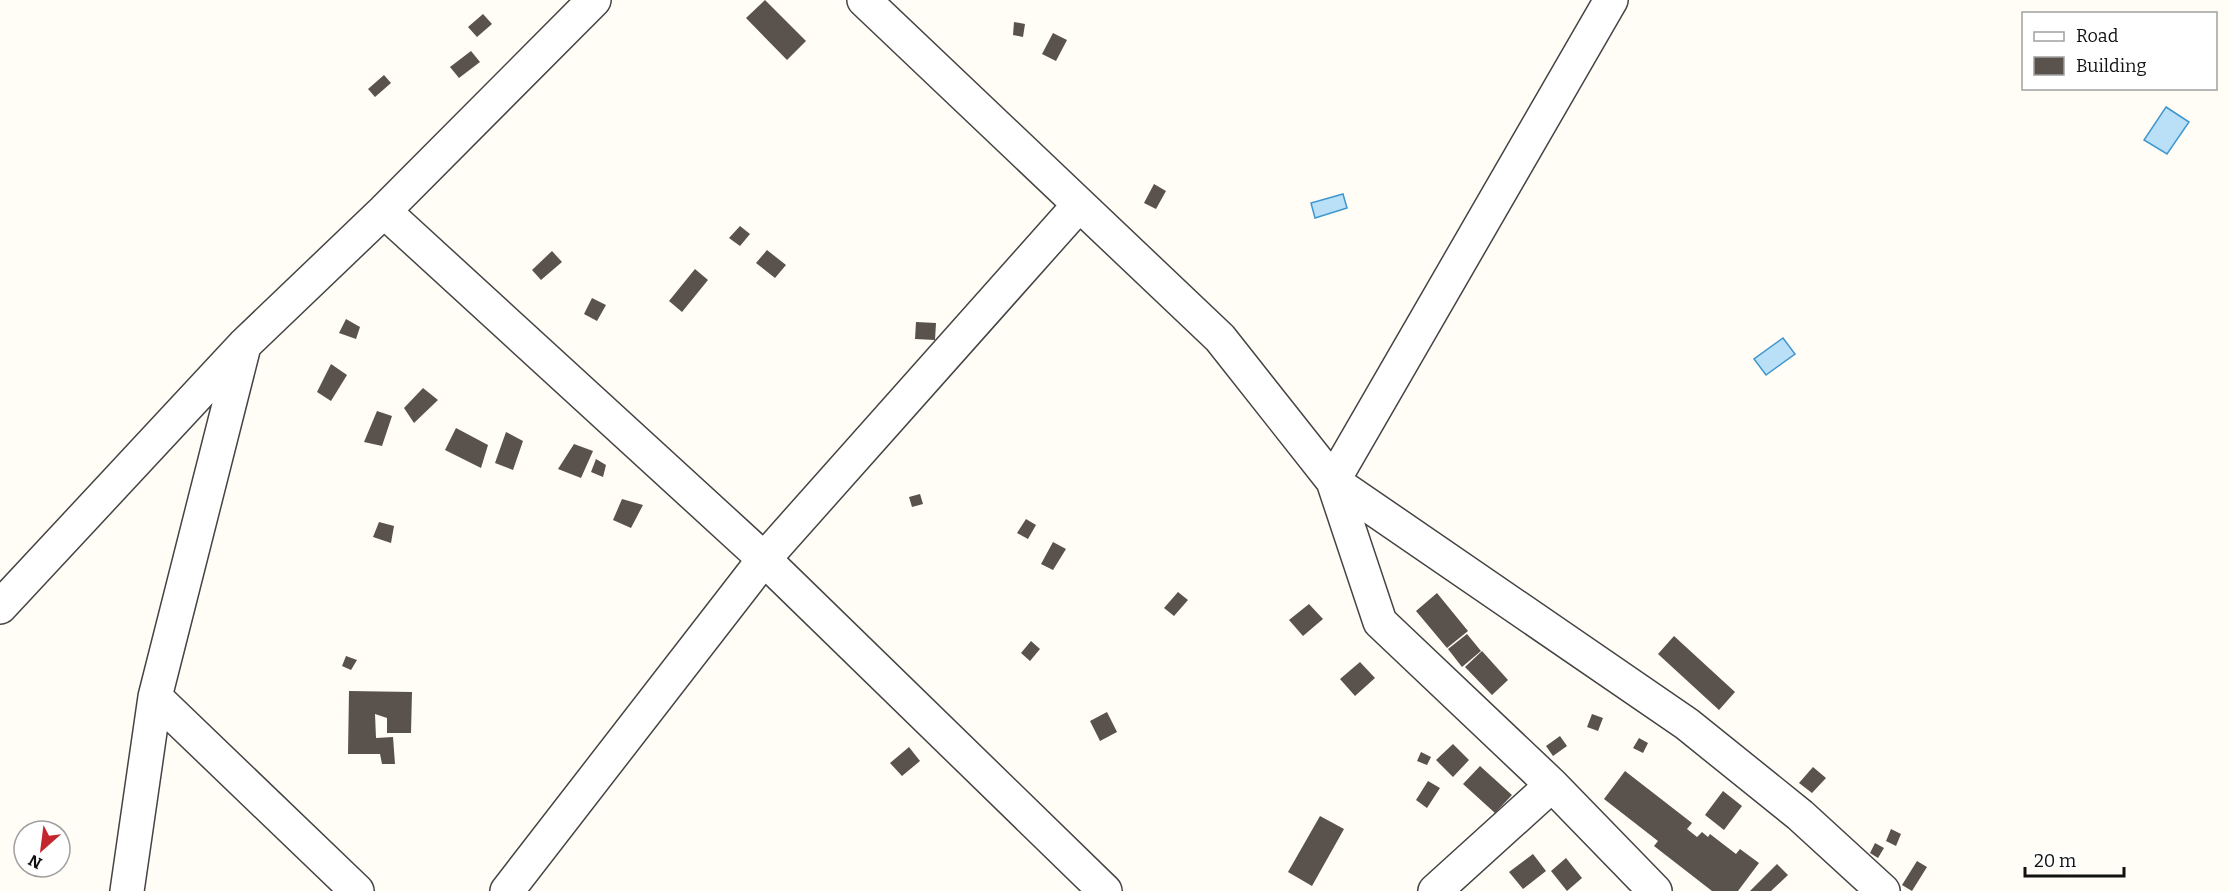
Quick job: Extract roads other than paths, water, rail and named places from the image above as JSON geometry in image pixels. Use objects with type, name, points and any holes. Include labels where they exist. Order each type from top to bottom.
[{"type":"street","points":[[0,607],[244,345],[384,211],[594,0]]},
{"type":"street","points":[[836,0],[871,8],[1220,338],[1333,481],[1687,724],[1800,815],[1883,891]]},
{"type":"street","points":[[1611,0],[1333,481],[1380,622],[1552,785],[1655,891]]},
{"type":"street","points":[[507,891],[764,559],[1078,205]]},
{"type":"street","points":[[384,211],[764,559],[1105,891]]},
{"type":"street","points":[[127,891],[155,697],[244,345]]},
{"type":"street","points":[[155,697],[357,891]]},
{"type":"street","points":[[1435,891],[1552,785]]},
{"type":"water","points":[[2166,107],[2189,122],[2167,154],[2144,140]]},
{"type":"water","points":[[1343,194],[1347,208],[1315,218],[1311,203]]},
{"type":"water","points":[[1783,338],[1795,354],[1766,375],[1754,359]]}]
